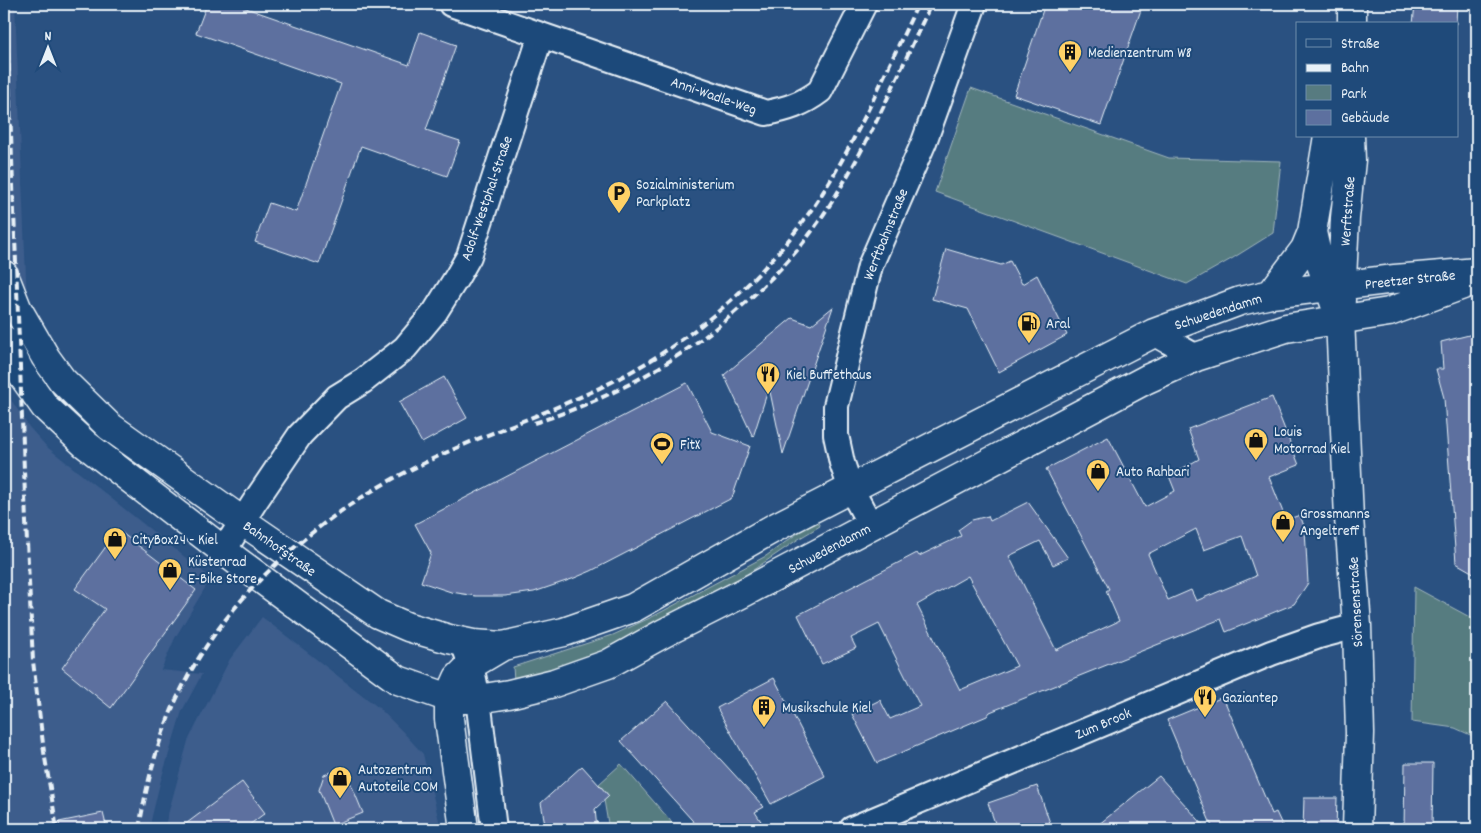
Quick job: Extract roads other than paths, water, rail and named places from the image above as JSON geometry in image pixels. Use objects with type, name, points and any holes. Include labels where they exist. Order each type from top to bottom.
[{"type":"main road","points":[[1352,4],[1352,22]]},
{"type":"main road","name":"Werftstraße","points":[[1271,294],[1305,249],[1312,232],[1328,138]]},
{"type":"main road","name":"Werftstraße","points":[[1335,286],[1351,160],[1350,138]]},
{"type":"main road","name":"Werftstraße","points":[[1312,232],[1316,250],[1335,286]]},
{"type":"main road","name":"Preetzer Straße","points":[[1335,286],[1477,272]]},
{"type":"main road","name":"Bahnhofstraße","points":[[4,275],[17,308],[46,358],[62,380],[109,426],[319,575],[378,614],[408,627],[458,641]]},
{"type":"main road","name":"Preetzer Straße","points":[[1340,319],[1389,312],[1477,280]]},
{"type":"main road","name":"Schwedendamm","points":[[458,641],[503,646],[564,632],[633,608],[766,532],[1154,333],[1240,301],[1271,294],[1335,286]]},
{"type":"main road","name":"Sörensenstraße","points":[[1335,286],[1340,319],[1349,518],[1357,626],[1360,733],[1358,829]]},
{"type":"main road","name":"Schwedendamm","points":[[449,698],[478,699],[509,694],[554,683],[608,664],[1147,379],[1196,357],[1286,328],[1340,319]]},
{"type":"main road","points":[[4,340],[20,372],[45,407],[85,444],[398,680],[449,698]]},
{"type":"main road","points":[[464,829],[449,719],[449,698],[458,678],[472,665],[503,646]]},
{"type":"street","points":[[451,4],[541,35]]},
{"type":"street","name":"Anni-Wadle-Weg","points":[[541,35],[766,113],[789,109],[820,91],[864,4]]},
{"type":"street","name":"Werftbahnstraße","points":[[871,526],[851,489],[842,463],[836,435],[836,406],[866,279],[924,142],[974,4]]},
{"type":"street","name":"Adolf-Westphal-Straße","points":[[224,550],[300,435],[337,397],[363,381],[405,348],[434,312],[457,277],[469,256],[541,35]]},
{"type":"street","name":"Schwedendamm","points":[[1154,333],[1196,357]]},
{"type":"street","name":"Zum Brook","points":[[852,829],[1271,653],[1319,636],[1357,626]]},
{"type":"street","points":[[458,641],[467,652],[472,665],[494,829]]},
{"type":"railway","points":[[6,4],[33,661],[44,752],[57,829]]},
{"type":"railway","points":[[139,829],[147,788],[158,748],[181,690],[211,639],[261,579],[319,527],[351,504],[384,484],[443,454],[574,400],[625,375],[679,342],[725,306],[782,248],[818,200],[859,129],[918,4]]},
{"type":"railway","points":[[534,423],[597,400],[655,370],[709,334],[780,269],[812,231],[847,177],[877,120],[931,4]]},
{"type":"place","name":"Medienzentrum W8","points":[[1070,73]]},
{"type":"place","name":"Sozialministerium Parkplatz","points":[[619,214]]},
{"type":"place","name":"Aral","points":[[1029,344]]},
{"type":"place","name":"Kiel Buffethaus","points":[[768,395]]},
{"type":"place","name":"Louis Motorrad Kiel","points":[[1256,461]]},
{"type":"place","name":"FitX","points":[[662,465]]},
{"type":"place","name":"Auto Rahbari","points":[[1098,492]]},
{"type":"place","name":"Grossmanns Angeltreff","points":[[1283,543]]},
{"type":"place","name":"CityBox24 - Kiel","points":[[115,560]]},
{"type":"place","name":"Küstenrad E-Bike Store","points":[[170,591]]},
{"type":"place","name":"Gaziantep","points":[[1205,718]]},
{"type":"place","name":"Musikschule Kiel","points":[[764,728]]},
{"type":"place","name":"Autozentrum Autoteile COM","points":[[340,799]]}]
